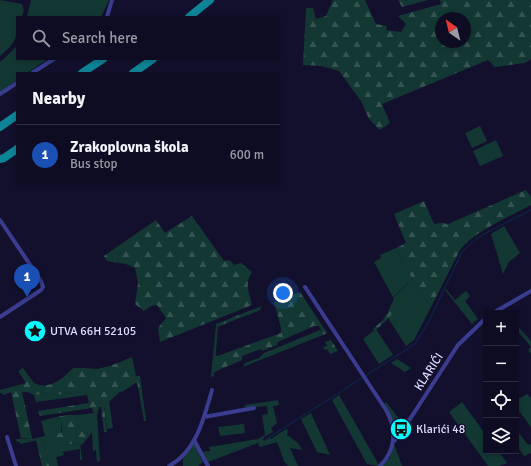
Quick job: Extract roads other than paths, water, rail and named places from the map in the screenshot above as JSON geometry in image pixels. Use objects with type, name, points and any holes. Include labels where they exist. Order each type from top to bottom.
[{"type":"street","points":[[107,16],[112,0]]},
{"type":"street","points":[[34,72],[52,60]]},
{"type":"street","points":[[0,94],[16,84]]},
{"type":"street","points":[[0,220],[41,281],[43,287],[41,290],[0,317]]},
{"type":"street","points":[[305,287],[390,418],[393,426],[394,441]]},
{"type":"street","points":[[498,310],[531,291]]},
{"type":"street","name":"KLARIĆI","points":[[380,466],[388,456],[394,441],[458,345],[483,321]]},
{"type":"street","points":[[169,466],[179,463],[198,434],[212,390]]},
{"type":"street","points":[[204,417],[254,408]]},
{"type":"street","points":[[7,437],[16,466]]},
{"type":"street","points":[[194,440],[208,466],[203,466]]},
{"type":"waterway","points":[[365,376],[415,344],[428,323],[462,252],[476,239],[494,228],[531,210]]},
{"type":"waterway","points":[[265,440],[362,378]]},
{"type":"place","name":"Zrakoplovna škola","points":[[27,297]]},
{"type":"place","name":"UTVA 66H 52105","points":[[35,331]]},
{"type":"place","name":"Klarići 48","points":[[401,429]]}]
